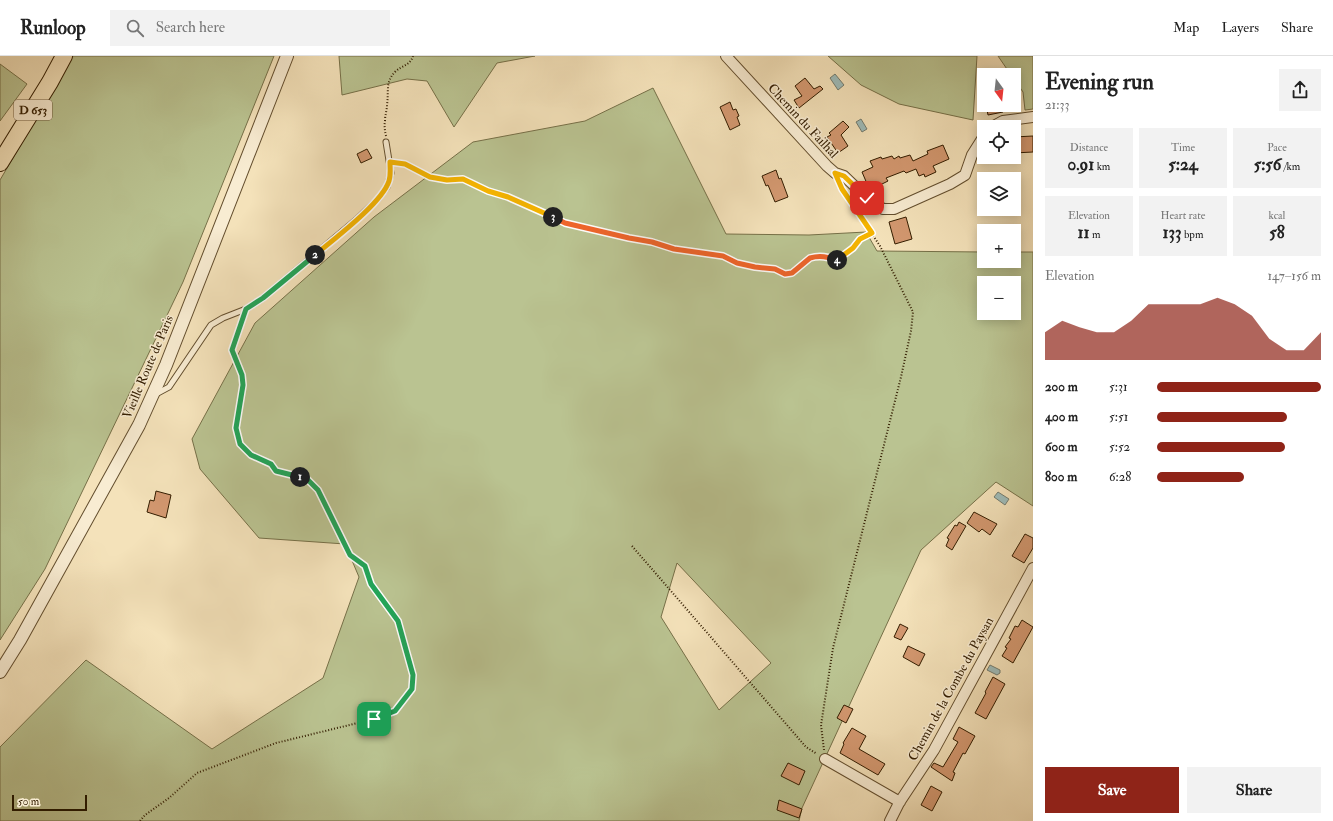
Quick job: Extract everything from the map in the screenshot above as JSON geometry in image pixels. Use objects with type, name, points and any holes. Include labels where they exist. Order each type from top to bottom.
[{"type":"main road","name":"D 653","points":[[0,163],[50,82],[64,56]]},
{"type":"street","name":"Vieille Route de Paris","points":[[0,672],[139,425],[166,365],[287,56]]},
{"type":"street","name":"Chemin du Failhal","points":[[726,56],[835,173],[844,176],[867,198],[883,209],[894,209],[950,184],[965,175],[972,155],[977,147]]},
{"type":"street","points":[[1010,120],[1033,117]]},
{"type":"street","name":"Chemin de la Combe du Paysan","points":[[890,821],[900,802],[934,750],[1033,568]]},
{"type":"street","points":[[825,759],[900,802]]},
{"type":"lane","points":[[152,396],[169,388],[211,325],[223,318],[246,309],[263,298],[356,220],[378,199],[387,187],[391,173],[386,142]]},
{"type":"path","points":[[386,142],[384,122],[388,104],[387,88],[390,78],[397,70],[408,65],[414,56]]},
{"type":"path","points":[[390,162],[405,164],[430,177],[447,180],[463,179],[488,191],[508,197],[542,211],[565,223],[652,242],[674,249],[723,256],[737,263],[775,269],[785,274],[792,273],[813,257],[827,257],[837,261],[853,248],[860,239],[872,233]]},
{"type":"path","points":[[825,759],[821,725],[833,648],[896,398],[911,332],[913,312],[872,233],[842,189],[835,173]]},
{"type":"path","points":[[140,821],[145,815],[169,798],[197,773],[276,743],[381,717],[395,711],[412,689],[413,675],[398,621],[371,584],[365,566],[350,555],[318,490],[307,479],[276,471],[271,464],[251,455],[240,444],[236,428],[243,385],[242,375],[232,350],[246,309]]},
{"type":"path","points":[[632,546],[806,747],[825,759]]},
{"type":"green space","points":[[73,56],[274,56],[183,282],[45,569],[0,640],[0,180]]},
{"type":"green space","points":[[339,56],[535,56],[497,63],[454,127],[427,81],[407,79],[342,95]]},
{"type":"green space","points":[[828,56],[977,56],[973,120],[899,104],[861,85]]},
{"type":"green space","points":[[998,56],[1033,56],[1033,109],[1025,110],[1023,92],[1021,89],[1021,68],[1006,68]]},
{"type":"green space","points":[[0,64],[27,84],[0,121]]},
{"type":"green space","points":[[653,88],[726,234],[809,235],[866,232],[877,251],[977,252],[977,268],[1021,268],[1021,252],[1033,252],[1033,506],[996,482],[921,550],[802,808],[799,821],[0,821],[0,747],[86,660],[212,749],[323,678],[359,577],[345,544],[259,538],[200,469],[192,439],[255,323],[374,217],[473,142],[585,121]],"holes":[[[677,563],[771,663],[719,710],[661,617]]]},
{"type":"water","points":[[835,74],[844,85],[838,90],[830,78]]},
{"type":"water","points":[[861,119],[867,129],[862,132],[856,122]]},
{"type":"water","points":[[998,492],[1009,499],[1005,505],[994,497]]},
{"type":"water","points":[[990,665],[1000,670],[1000,673],[997,675],[987,670]]},
{"type":"building","points":[[805,78],[814,89],[820,86],[823,89],[799,108],[794,100],[802,96],[795,86]]},
{"type":"building","points":[[730,102],[733,110],[736,109],[739,116],[737,117],[740,125],[730,130],[720,107]]},
{"type":"building","points":[[987,112],[1003,112],[988,115]]},
{"type":"building","points":[[843,121],[849,127],[841,135],[848,146],[838,153],[827,137],[831,135],[829,133]]},
{"type":"building","points":[[1033,136],[1033,152],[1021,153],[1021,137]]},
{"type":"building","points":[[943,145],[949,159],[933,166],[936,172],[925,177],[924,174],[919,176],[916,169],[906,173],[904,171],[886,178],[888,181],[880,185],[875,187],[873,184],[868,186],[862,172],[873,167],[870,161],[881,157],[882,159],[892,156],[894,159],[899,156],[900,158],[910,155],[913,161],[928,154],[927,151]]},
{"type":"building","points":[[367,149],[372,158],[361,163],[357,154]]},
{"type":"building","points":[[776,170],[779,179],[781,178],[788,197],[775,202],[768,185],[766,186],[762,176]]},
{"type":"building","points":[[906,217],[912,239],[895,244],[889,222]]},
{"type":"building","points":[[156,491],[171,495],[166,518],[147,512],[150,500],[154,501]]},
{"type":"building","points":[[974,512],[997,524],[990,535],[982,529],[979,532],[967,523]]},
{"type":"building","points":[[959,522],[966,526],[952,550],[946,546],[949,539],[947,538],[955,525],[957,526]]},
{"type":"building","points":[[1025,534],[1033,538],[1033,548],[1024,563],[1012,556]]},
{"type":"building","points":[[1022,620],[1033,627],[1013,663],[1002,656],[1007,648],[1005,647],[1011,639],[1009,638],[1015,626],[1018,627]]},
{"type":"building","points":[[900,624],[908,628],[901,640],[894,637]]},
{"type":"building","points":[[908,646],[925,654],[919,666],[903,657]]},
{"type":"building","points":[[993,677],[1005,684],[986,719],[975,713]]},
{"type":"building","points":[[844,705],[853,709],[846,723],[837,718]]},
{"type":"building","points":[[959,727],[975,736],[965,754],[963,753],[953,772],[955,773],[952,781],[931,767],[934,763],[943,767],[958,742],[953,739]]},
{"type":"building","points":[[852,728],[866,736],[859,749],[885,764],[878,775],[840,753],[844,744],[843,743]]},
{"type":"building","points":[[788,763],[805,771],[799,785],[781,776]]},
{"type":"building","points":[[931,786],[942,792],[932,811],[921,805]]},
{"type":"building","points":[[779,800],[802,809],[799,818],[777,810]]},
{"type":"route","points":[[374,719],[395,711],[412,689],[413,675],[398,621],[371,584],[365,566],[350,555],[318,490],[307,479],[276,471],[271,464],[251,455],[240,444],[236,428],[243,385],[242,375],[232,350],[246,309],[263,298],[293,274],[378,199],[387,187],[390,180],[390,162],[405,164],[430,177],[447,180],[463,179],[488,191],[508,197],[542,211],[565,223],[652,242],[674,249],[723,256],[737,263],[775,269],[785,274],[792,273],[813,257],[827,257],[837,261],[853,248],[860,239],[872,233],[842,189],[835,173],[844,176],[867,198]]}]
